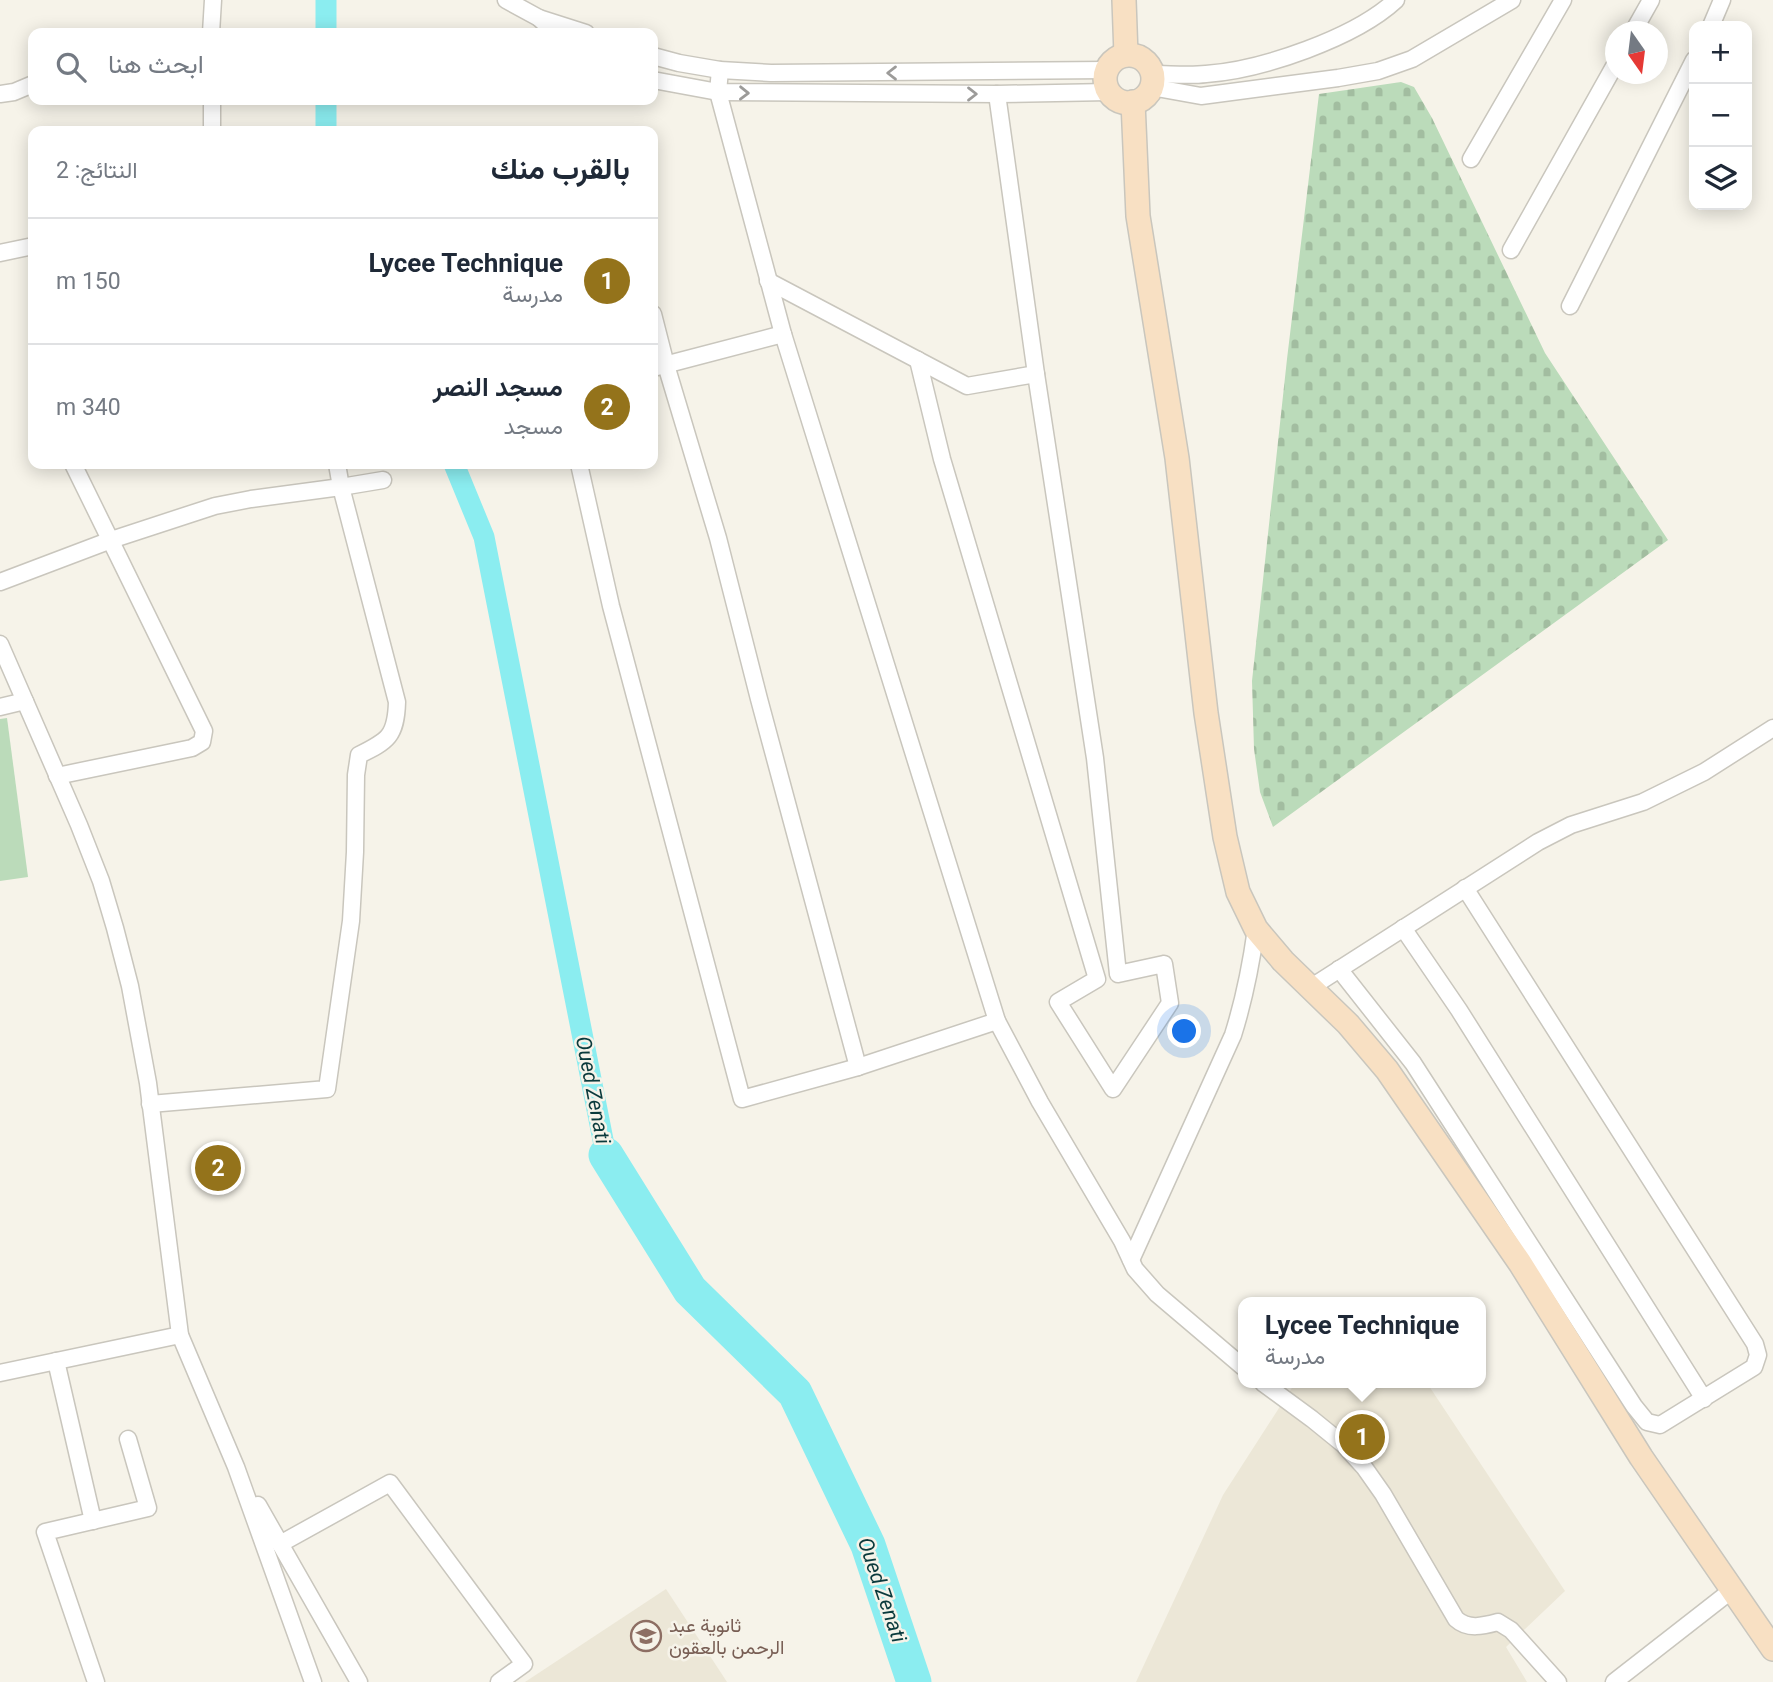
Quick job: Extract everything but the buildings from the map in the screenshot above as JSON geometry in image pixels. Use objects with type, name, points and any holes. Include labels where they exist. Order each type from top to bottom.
[{"type":"main road","points":[[1124,0],[1126,55]]},
{"type":"main road","points":[[1126,55],[1144,60],[1149,66],[1152,80],[1147,94],[1133,102],[1122,102],[1115,98],[1108,81],[1112,62],[1126,55]]},
{"type":"main road","points":[[1133,102],[1138,216],[1177,458],[1206,713],[1225,838],[1238,892],[1256,929],[1283,961],[1348,1024],[1387,1070],[1520,1263],[1641,1457],[1772,1644]]},
{"type":"street","points":[[211,28],[213,0]]},
{"type":"street","points":[[506,0],[539,18],[570,28]]},
{"type":"street","points":[[1152,80],[1236,70],[1290,55],[1343,35],[1387,9],[1396,0]]},
{"type":"street","points":[[1152,80],[1202,96],[1378,71],[1412,59],[1512,0]]},
{"type":"street","points":[[1471,159],[1563,0]]},
{"type":"street","points":[[1639,21],[1651,0]]},
{"type":"street","points":[[1713,21],[1722,0]]},
{"type":"street","points":[[539,18],[550,28]]},
{"type":"street","points":[[658,57],[720,70],[771,73],[895,73],[1108,81]]},
{"type":"street","points":[[720,70],[718,92],[783,334],[997,1021],[1040,1102],[1122,1241],[1135,1269],[1157,1294],[1238,1363]]},
{"type":"street","points":[[1570,306],[1689,70]]},
{"type":"street","points":[[658,81],[718,92],[997,94],[1108,81]]},
{"type":"street","points":[[1511,250],[1605,81]]},
{"type":"street","points":[[0,94],[28,86]]},
{"type":"street","points":[[918,360],[942,459],[1097,979],[1058,1002],[1112,1089],[1170,1003],[1164,964],[1118,974],[1095,758],[1036,374],[997,94]]},
{"type":"street","points":[[212,105],[212,126]]},
{"type":"street","points":[[0,253],[28,247]]},
{"type":"street","points":[[768,281],[967,386],[1036,374]]},
{"type":"street","points":[[783,334],[659,367],[718,538],[858,1067]]},
{"type":"street","points":[[57,776],[192,748],[202,742],[204,731],[76,469]]},
{"type":"street","points":[[150,1104],[327,1089],[351,921],[359,755],[379,746],[391,735],[396,720],[397,702],[338,469]]},
{"type":"street","points":[[580,469],[611,606],[742,1099],[858,1067],[997,1021]]},
{"type":"street","points":[[0,582],[111,540],[215,506],[383,480]]},
{"type":"street","points":[[0,644],[101,881],[130,986],[150,1104],[180,1335],[236,1467],[313,1682]]},
{"type":"street","points":[[0,707],[25,701]]},
{"type":"street","points":[[1310,988],[1538,842],[1572,825],[1643,802],[1704,772],[1773,728]]},
{"type":"street","points":[[1339,969],[1413,1063],[1634,1406],[1647,1422],[1660,1425],[1754,1367],[1758,1355],[1755,1344],[1465,888]]},
{"type":"street","points":[[1403,928],[1459,1010],[1704,1399]]},
{"type":"street","points":[[1131,1260],[1233,1035],[1245,993],[1256,929]]},
{"type":"street","points":[[0,1373],[180,1335]]},
{"type":"street","points":[[56,1361],[93,1521]]},
{"type":"street","points":[[1270,1388],[1344,1445],[1364,1467],[1383,1494],[1456,1619],[1461,1624],[1472,1627],[1498,1622],[1511,1630],[1558,1682]]},
{"type":"street","points":[[96,1682],[45,1532],[148,1508],[128,1439]]},
{"type":"street","points":[[236,1467],[359,1682]]},
{"type":"street","points":[[280,1544],[390,1483],[524,1664],[499,1682]]},
{"type":"street","points":[[1614,1682],[1732,1590]]},
{"type":"shaded area","points":[[1292,1388],[1430,1388],[1565,1591],[1506,1647],[1527,1682],[1136,1682],[1223,1495]]},
{"type":"shaded area","name":"ثانوية عبد الرحمن بالعقون","points":[[666,1589],[727,1682],[525,1682]]},
{"type":"green space","points":[[1401,82],[1414,87],[1432,118],[1545,353],[1668,540],[1273,827],[1260,792],[1254,749],[1252,681],[1319,94]]},
{"type":"green space","points":[[7,718],[28,877],[0,881],[0,719]]},
{"type":"waterway","name":"Oued Zenati","points":[[326,0],[326,28]]},
{"type":"waterway","name":"Oued Zenati","points":[[326,105],[326,126]]},
{"type":"waterway","name":"Oued Zenati","points":[[456,469],[484,537],[606,1155]]},
{"type":"waterway","name":"Oued Zenati","points":[[606,1155],[690,1290],[795,1393],[868,1545],[914,1682]]},
{"type":"place","name":"مسجد النصر","points":[[218,1168]]},
{"type":"place","name":"Lycee Technique","points":[[1362,1437]]},
{"type":"place","name":"ثانوية عبد الرحمن بالعقون","points":[[646,1636]]}]
